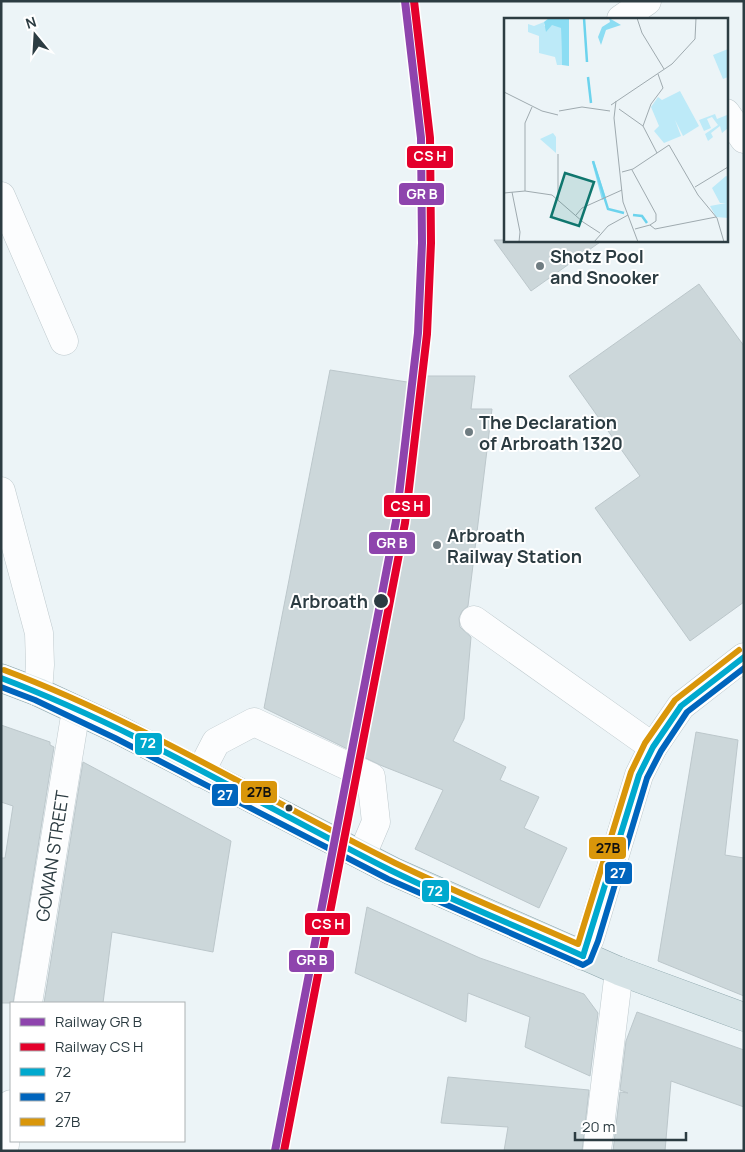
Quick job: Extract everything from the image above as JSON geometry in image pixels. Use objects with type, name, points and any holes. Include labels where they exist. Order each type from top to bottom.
[{"type":"main road","points":[[1,678],[38,692],[119,730],[392,872],[619,971],[744,1017]]},
{"type":"street","points":[[622,18],[648,1],[660,18]]},
{"type":"street","points":[[728,116],[744,139]]},
{"type":"street","points":[[1,196],[64,341]]},
{"type":"street","points":[[1,492],[39,633],[38,692]]},
{"type":"street","points":[[474,620],[653,748]]},
{"type":"street","points":[[583,956],[639,775],[653,748],[681,706],[744,657]]},
{"type":"street","name":"GOWAN STREET","points":[[28,1002],[76,710]]},
{"type":"street","points":[[200,773],[216,742],[254,722],[371,777],[376,822],[362,855]]},
{"type":"street","points":[[597,1151],[619,971]]},
{"type":"street","points":[[4,1151],[10,1111]]},
{"type":"building","name":"Shotz Pool and Snooker","points":[[494,240],[602,241],[531,291]]},
{"type":"building","points":[[699,284],[744,346],[744,602],[690,641],[595,508],[640,476],[569,376]]},
{"type":"building","name":"Arbroath Railway Station","points":[[330,370],[420,384],[421,376],[475,376],[471,409],[492,409],[468,606],[462,611],[459,618],[460,627],[471,637],[464,719],[453,741],[506,767],[500,780],[539,797],[524,828],[567,848],[539,908],[415,849],[443,790],[380,765],[264,708]]},
{"type":"building","points":[[1,725],[50,742],[50,745],[54,747],[13,1002],[10,1003],[1,1003],[1,858],[5,858],[13,806],[1,802]]},
{"type":"building","points":[[696,732],[738,740],[725,855],[744,858],[744,996],[658,961]]},
{"type":"building","points":[[83,762],[231,841],[213,952],[112,932],[103,1002],[44,1002]]},
{"type":"building","points":[[367,907],[480,958],[584,994],[598,1013],[590,1076],[525,1047],[530,1017],[468,993],[466,1022],[355,973]]},
{"type":"building","points":[[637,1012],[744,1050],[744,1107],[671,1081],[665,1151],[613,1151],[620,1092],[628,1093],[620,1090],[626,1041]]},
{"type":"building","points":[[448,1077],[589,1090],[582,1151],[504,1151],[508,1127],[441,1123]]},
{"type":"transit line","points":[[275,1151],[396,521],[418,333],[422,243],[421,138],[405,1]]},
{"type":"transit line","points":[[284,1151],[405,523],[427,334],[431,243],[430,138],[414,1]]},
{"type":"transit line","name":"27B","points":[[4,670],[55,690],[153,737],[395,863],[578,944],[631,772],[645,743],[675,700],[739,650]]},
{"type":"transit line","name":"72","points":[[583,956],[639,775],[653,747],[681,706],[744,657]]},
{"type":"transit line","name":"27","points":[[1,687],[35,700],[115,738],[388,879],[583,965],[590,961],[598,941],[647,778],[661,751],[687,712],[744,668]]},
{"type":"transit line","name":"72","points":[[1,678],[101,720],[390,870],[583,956]]},
{"type":"place","name":"Shotz Pool and Snooker","points":[[540,266]]},
{"type":"place","name":"The Declaration of Arbroath 1320","points":[[469,432]]},
{"type":"place","name":"Arbroath Railway Station","points":[[437,545]]},
{"type":"place","name":"Arbroath","points":[[381,601]]}]
